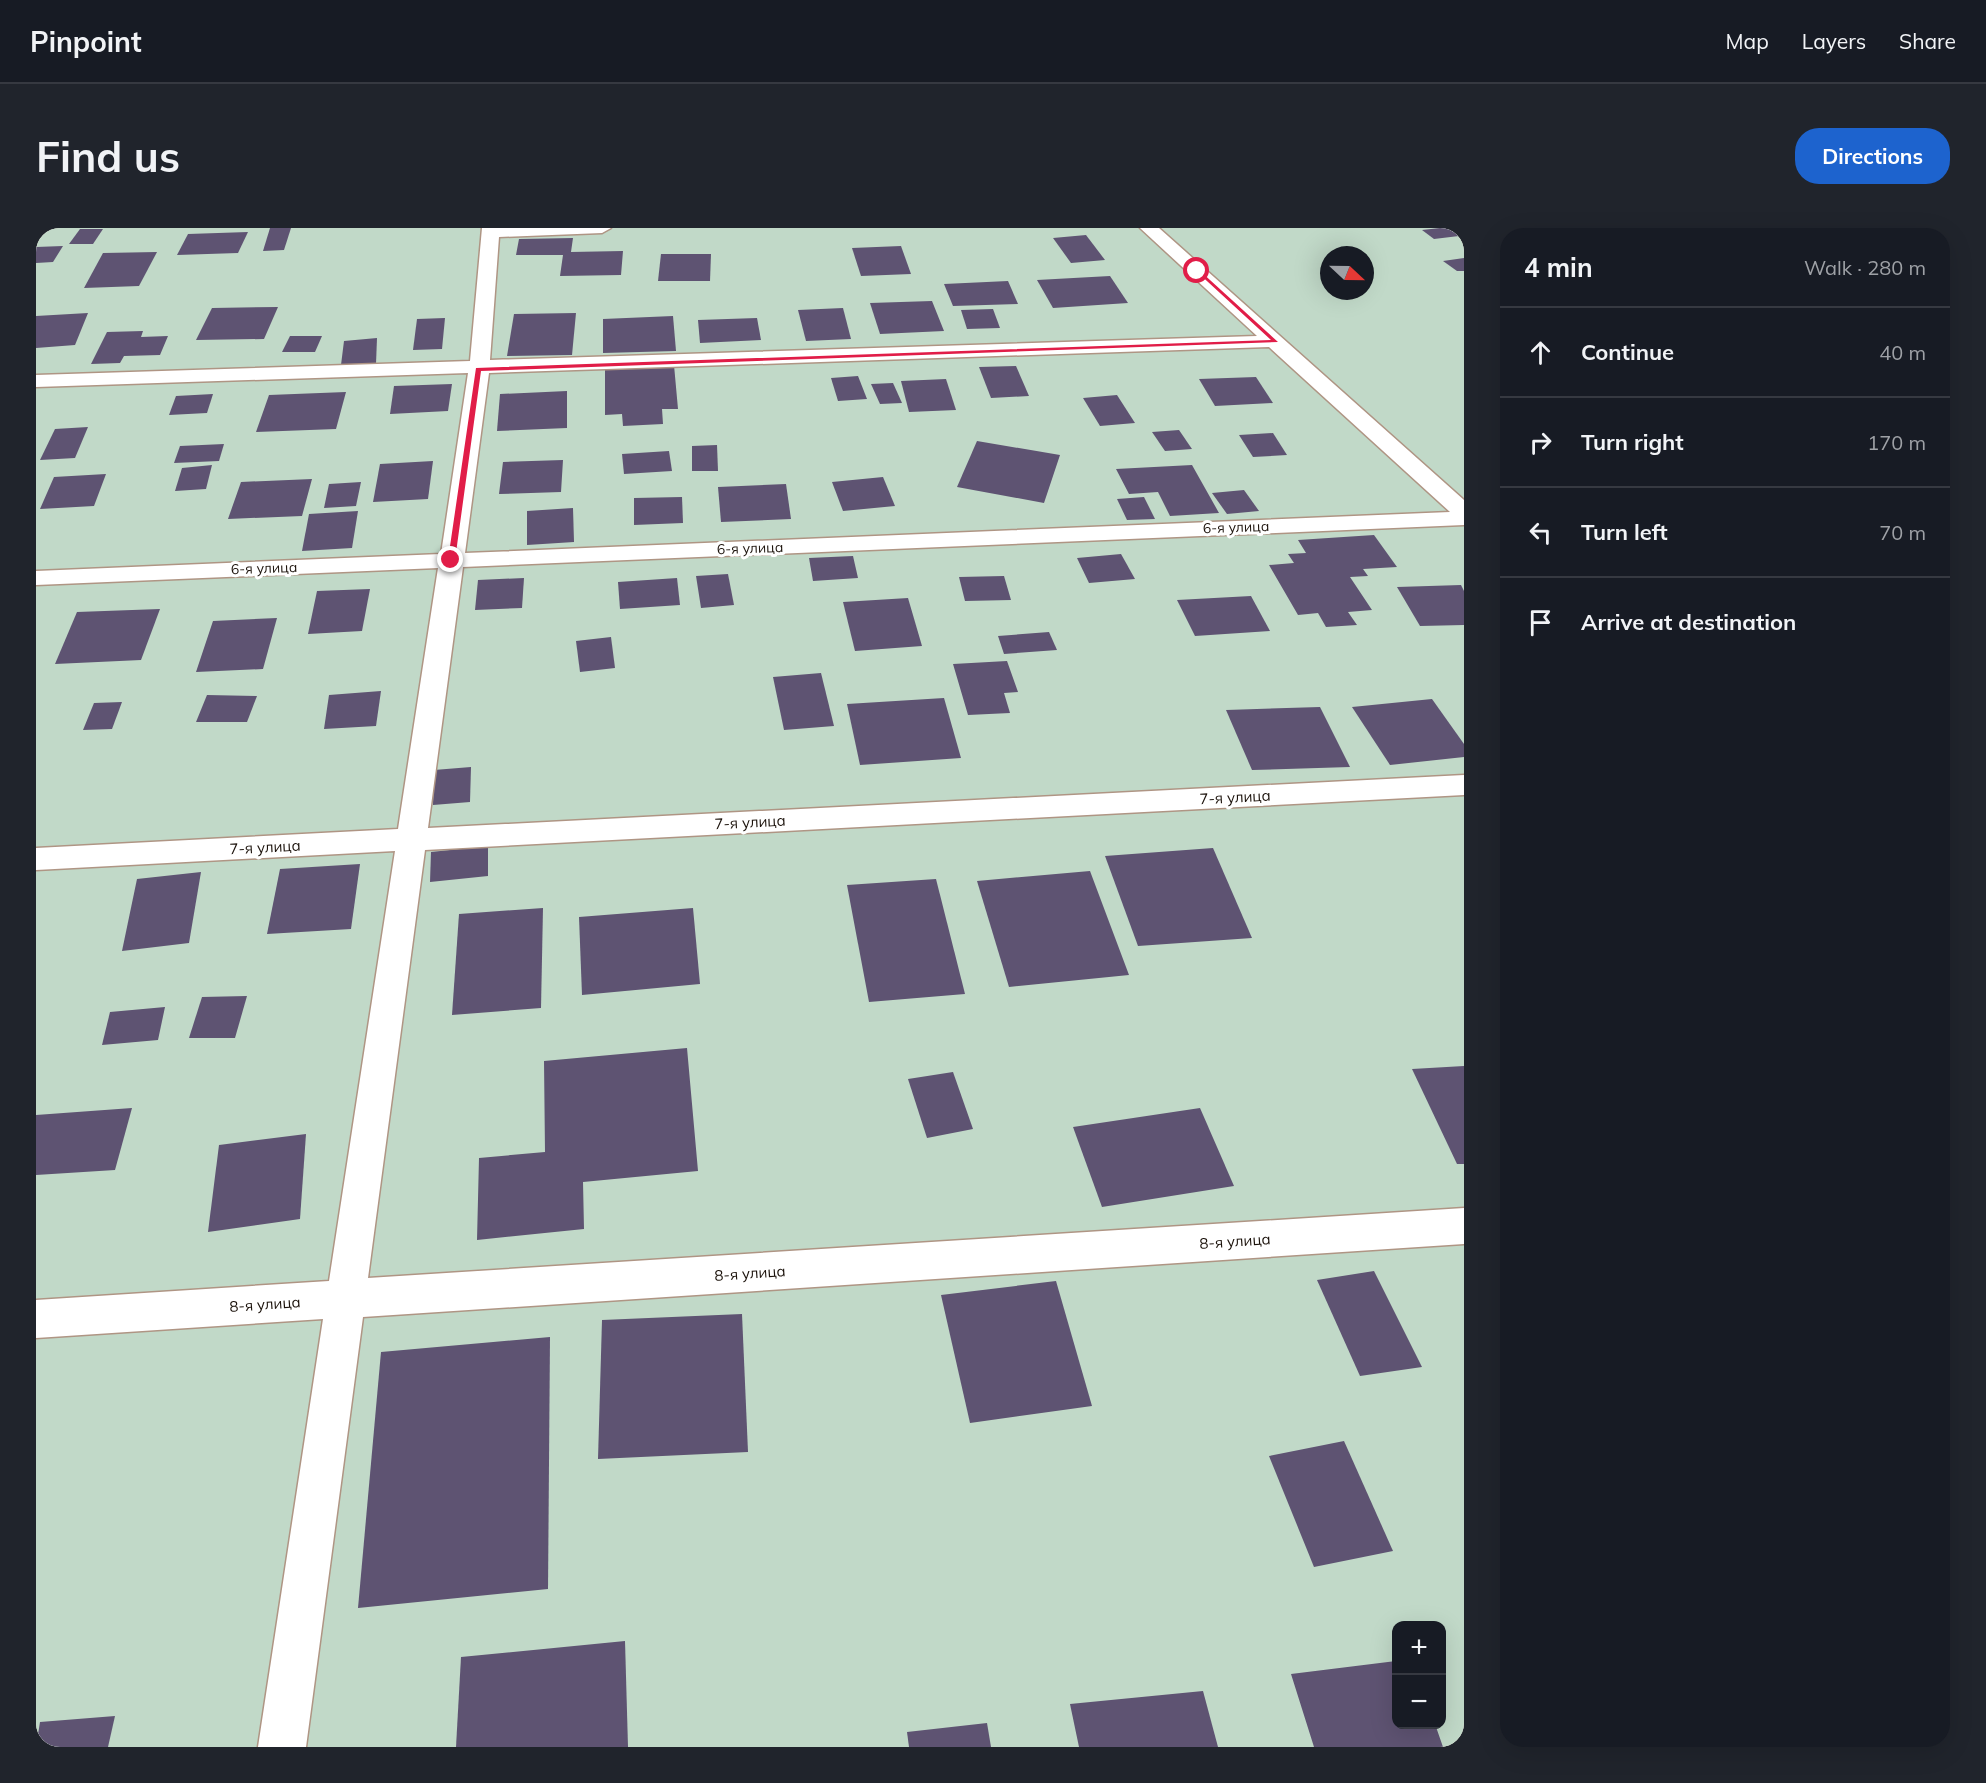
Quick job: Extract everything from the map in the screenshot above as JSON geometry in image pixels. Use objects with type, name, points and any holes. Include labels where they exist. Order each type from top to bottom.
[{"type":"street","points":[[282,1747],[478,369],[492,230],[602,228]]},
{"type":"street","points":[[1149,228],[1464,512]]},
{"type":"street","points":[[36,381],[478,369],[1276,341]]},
{"type":"street","name":"6-я улица","points":[[36,578],[1464,518]]},
{"type":"street","name":"7-я улица","points":[[36,859],[1464,785]]},
{"type":"street","name":"8-я улица","points":[[36,1319],[1464,1226]]},
{"type":"green space","points":[[36,228],[1464,228],[1464,1747],[36,1747]]},
{"type":"building","points":[[270,228],[291,228],[284,250],[263,251]]},
{"type":"building","points":[[1448,228],[1459,236],[1434,239],[1422,230]]},
{"type":"building","points":[[80,229],[103,229],[93,244],[69,244]]},
{"type":"building","points":[[248,232],[238,253],[177,255],[188,234]]},
{"type":"building","points":[[1086,235],[1105,260],[1071,263],[1053,238]]},
{"type":"building","points":[[573,238],[571,252],[623,251],[621,275],[560,276],[563,255],[516,255],[519,239]]},
{"type":"building","points":[[63,246],[53,262],[36,263],[36,247]]},
{"type":"building","points":[[901,246],[911,274],[861,276],[852,248]]},
{"type":"building","points":[[157,252],[139,286],[84,288],[103,253]]},
{"type":"building","points":[[661,254],[711,254],[710,281],[658,281]]},
{"type":"building","points":[[1464,258],[1464,271],[1457,271],[1443,261]]},
{"type":"building","points":[[1110,276],[1128,303],[1053,308],[1037,280]]},
{"type":"building","points":[[1008,281],[1018,304],[953,306],[944,284]]},
{"type":"building","points":[[932,301],[944,331],[880,334],[870,303]]},
{"type":"building","points":[[278,307],[264,339],[196,340],[212,308]]},
{"type":"building","points":[[843,308],[851,339],[806,341],[798,310]]},
{"type":"building","points":[[993,309],[1000,328],[967,329],[961,310]]},
{"type":"building","points":[[88,313],[75,345],[36,348],[36,316]]},
{"type":"building","points":[[576,313],[572,355],[507,356],[514,314]]},
{"type":"building","points":[[673,316],[676,351],[603,353],[603,319]]},
{"type":"building","points":[[445,318],[442,349],[413,350],[417,319]]},
{"type":"building","points":[[757,318],[761,340],[700,343],[698,320]]},
{"type":"building","points":[[143,331],[141,337],[168,336],[160,355],[124,356],[120,363],[91,364],[107,332]]},
{"type":"building","points":[[290,336],[322,336],[315,352],[282,352]]},
{"type":"building","points":[[377,338],[376,364],[341,365],[344,341]]},
{"type":"building","points":[[674,365],[678,409],[662,409],[663,424],[623,426],[622,414],[605,415],[605,368]]},
{"type":"building","points":[[1016,366],[1029,396],[991,398],[979,367]]},
{"type":"building","points":[[858,376],[867,399],[838,401],[831,378]]},
{"type":"building","points":[[1256,377],[1273,403],[1215,406],[1199,379]]},
{"type":"building","points":[[946,379],[956,410],[909,412],[901,381]]},
{"type":"building","points":[[893,383],[902,403],[880,404],[871,384]]},
{"type":"building","points":[[452,384],[448,411],[390,414],[394,386]]},
{"type":"building","points":[[567,391],[567,428],[497,431],[500,394]]},
{"type":"building","points":[[346,392],[336,429],[256,432],[269,395]]},
{"type":"building","points":[[213,394],[207,413],[169,415],[176,396]]},
{"type":"building","points":[[1117,395],[1135,423],[1100,426],[1083,398]]},
{"type":"building","points":[[88,427],[75,458],[40,460],[55,429]]},
{"type":"building","points":[[1179,430],[1192,449],[1165,451],[1152,432]]},
{"type":"building","points":[[1273,433],[1287,455],[1253,457],[1239,435]]},
{"type":"building","points":[[977,441],[1060,455],[1044,503],[957,487]]},
{"type":"building","points":[[224,444],[219,461],[174,463],[180,446]]},
{"type":"building","points":[[717,445],[718,471],[692,471],[692,446]]},
{"type":"building","points":[[669,451],[672,471],[624,474],[622,454]]},
{"type":"building","points":[[563,460],[561,492],[499,494],[503,462]]},
{"type":"building","points":[[433,461],[428,499],[373,502],[380,464]]},
{"type":"building","points":[[212,465],[206,489],[175,491],[182,468]]},
{"type":"building","points":[[1192,465],[1219,513],[1170,516],[1158,492],[1129,494],[1116,469]]},
{"type":"building","points":[[106,474],[94,506],[40,509],[54,477]]},
{"type":"building","points":[[883,477],[895,506],[843,511],[832,482]]},
{"type":"building","points":[[312,479],[302,516],[228,519],[241,482]]},
{"type":"building","points":[[361,482],[356,506],[324,508],[329,484]]},
{"type":"building","points":[[786,484],[791,519],[721,522],[718,487]]},
{"type":"building","points":[[1244,490],[1259,511],[1227,514],[1212,493]]},
{"type":"building","points":[[682,497],[683,523],[634,525],[634,498]]},
{"type":"building","points":[[1144,497],[1155,519],[1127,520],[1117,499]]},
{"type":"building","points":[[573,508],[574,542],[527,545],[527,511]]},
{"type":"building","points":[[358,511],[352,548],[302,551],[309,514]]},
{"type":"building","points":[[1374,535],[1397,567],[1363,569],[1368,576],[1350,577],[1372,610],[1348,612],[1357,625],[1326,627],[1318,613],[1298,615],[1269,565],[1294,563],[1288,554],[1306,553],[1298,540]]},
{"type":"building","points":[[1121,554],[1135,579],[1089,583],[1077,558]]},
{"type":"building","points":[[853,556],[858,578],[813,581],[809,558]]},
{"type":"building","points":[[728,574],[734,605],[701,608],[696,576]]},
{"type":"building","points":[[1004,576],[1011,600],[965,601],[959,577]]},
{"type":"building","points":[[524,578],[522,608],[475,610],[478,580]]},
{"type":"building","points":[[677,578],[680,605],[620,609],[618,582]]},
{"type":"building","points":[[1461,585],[1464,591],[1464,625],[1420,626],[1397,587]]},
{"type":"building","points":[[370,589],[362,631],[308,634],[317,591]]},
{"type":"building","points":[[1251,596],[1270,631],[1195,636],[1177,600]]},
{"type":"building","points":[[908,598],[922,646],[855,651],[843,602]]},
{"type":"building","points":[[160,609],[141,660],[55,664],[77,612]]},
{"type":"building","points":[[277,618],[263,669],[196,672],[213,621]]},
{"type":"building","points":[[1049,632],[1057,650],[1004,654],[998,636]]},
{"type":"building","points":[[611,637],[615,668],[580,672],[576,641]]},
{"type":"building","points":[[1007,661],[1018,692],[1004,693],[1010,713],[968,715],[953,664]]},
{"type":"building","points":[[821,673],[834,726],[784,730],[773,677]]},
{"type":"building","points":[[381,691],[376,726],[324,729],[329,695]]},
{"type":"building","points":[[207,695],[257,696],[247,722],[196,722]]},
{"type":"building","points":[[944,698],[961,758],[860,765],[847,704]]},
{"type":"building","points":[[1432,699],[1464,744],[1464,757],[1390,765],[1352,707]]},
{"type":"building","points":[[122,702],[112,729],[83,730],[94,703]]},
{"type":"building","points":[[1320,707],[1350,767],[1252,770],[1226,710]]},
{"type":"building","points":[[471,767],[470,802],[433,805],[434,770]]},
{"type":"building","points":[[488,846],[488,876],[430,882],[431,852]]},
{"type":"building","points":[[1213,848],[1252,938],[1138,946],[1105,856]]},
{"type":"building","points":[[360,864],[351,929],[267,934],[280,869]]},
{"type":"building","points":[[1090,871],[1129,975],[1009,987],[977,881]]},
{"type":"building","points":[[201,872],[189,943],[122,951],[137,879]]},
{"type":"building","points":[[936,879],[965,994],[869,1002],[847,885]]},
{"type":"building","points":[[543,908],[541,1008],[452,1015],[459,914]]},
{"type":"building","points":[[693,908],[700,984],[582,995],[579,917]]},
{"type":"building","points":[[247,996],[235,1038],[189,1038],[202,997]]},
{"type":"building","points":[[165,1007],[158,1040],[102,1045],[110,1012]]},
{"type":"building","points":[[687,1048],[698,1171],[583,1182],[584,1229],[477,1240],[479,1158],[545,1152],[544,1061]]},
{"type":"building","points":[[1464,1066],[1464,1164],[1457,1164],[1412,1069]]},
{"type":"building","points":[[953,1072],[973,1129],[927,1138],[908,1079]]},
{"type":"building","points":[[132,1108],[115,1170],[36,1175],[36,1115]]},
{"type":"building","points":[[1200,1108],[1234,1186],[1102,1207],[1073,1127]]},
{"type":"building","points":[[306,1134],[300,1219],[208,1232],[219,1145]]},
{"type":"building","points":[[1374,1271],[1422,1367],[1360,1376],[1317,1280]]},
{"type":"building","points":[[1056,1281],[1092,1406],[970,1423],[941,1295]]},
{"type":"building","points":[[742,1314],[748,1452],[598,1459],[602,1320]]},
{"type":"building","points":[[550,1337],[548,1589],[358,1608],[381,1352]]},
{"type":"building","points":[[1344,1441],[1393,1551],[1314,1567],[1269,1456]]},
{"type":"building","points":[[625,1641],[628,1747],[456,1747],[461,1657]]},
{"type":"building","points":[[1392,1661],[1392,1729],[1437,1729],[1443,1747],[1314,1747],[1291,1674]]},
{"type":"building","points":[[1203,1691],[1218,1747],[1079,1747],[1070,1704]]},
{"type":"building","points":[[115,1716],[108,1747],[36,1747],[40,1722]]},
{"type":"building","points":[[987,1723],[991,1747],[909,1747],[907,1732]]},
{"type":"route","points":[[451,560],[478,369],[1276,341],[1197,271]]}]
